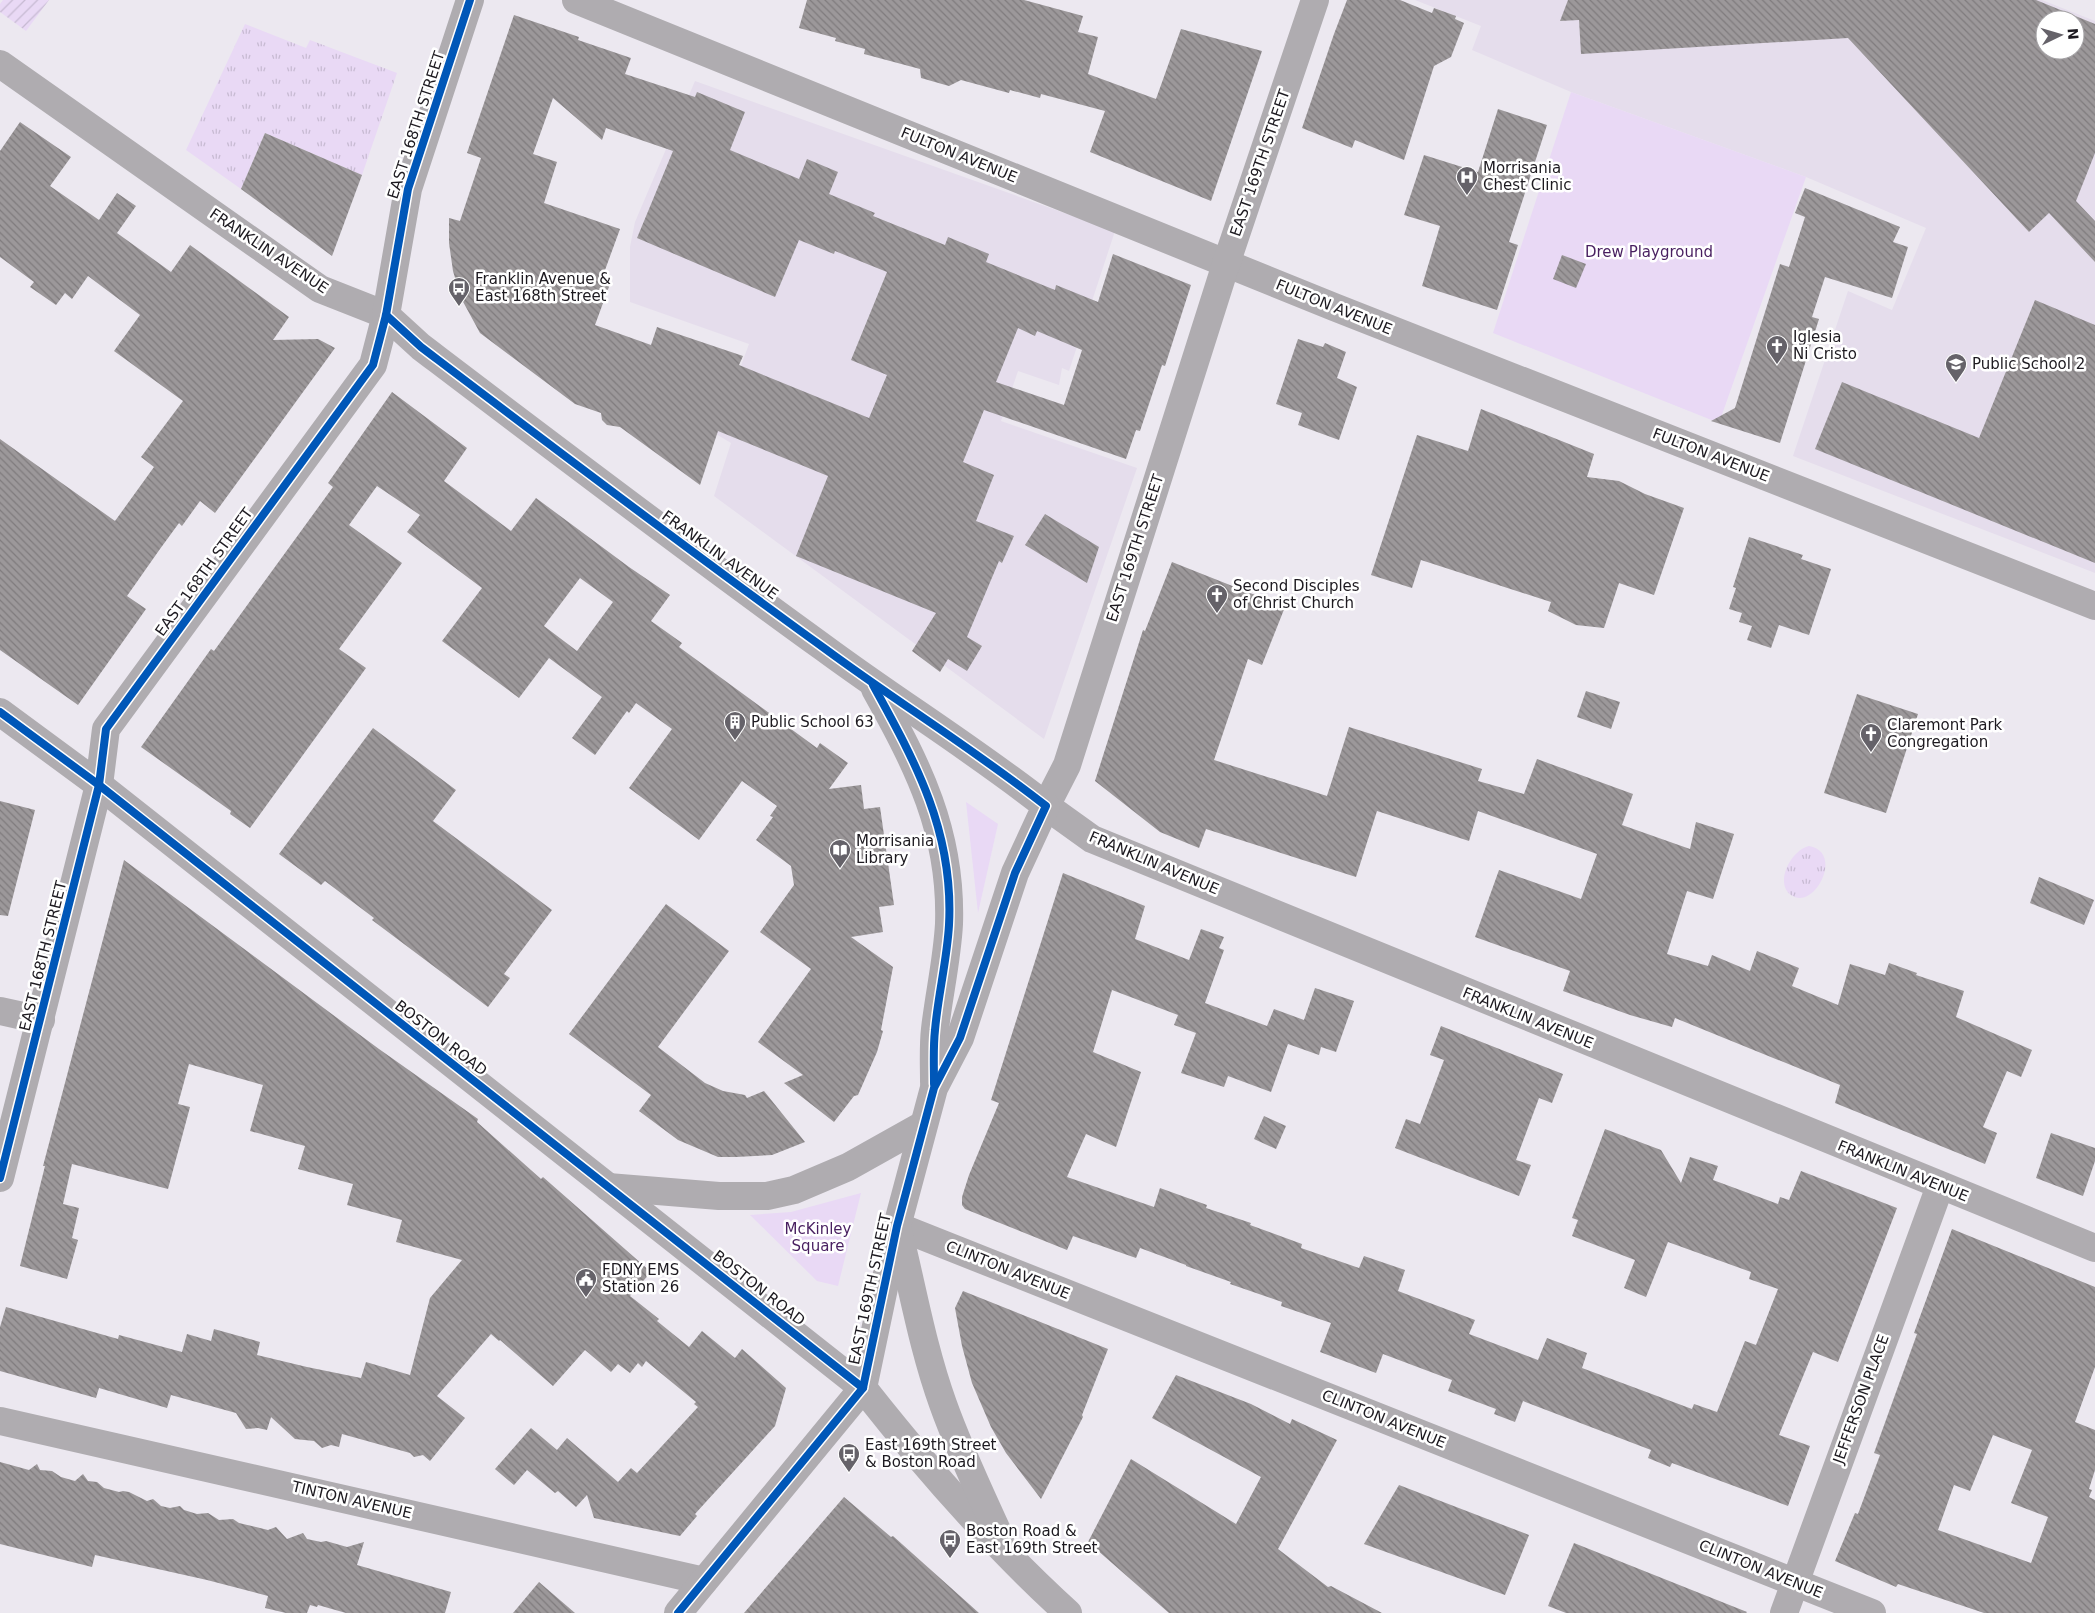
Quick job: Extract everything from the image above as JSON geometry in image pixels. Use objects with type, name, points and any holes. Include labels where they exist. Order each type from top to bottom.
[{"type":"street","name":"EAST 168TH STREET","points":[[0,1178],[99,785],[106,729],[373,365],[386,315],[408,189],[470,0]]},
{"type":"street","name":"FULTON AVENUE","points":[[576,0],[1226,264],[2095,606]]},
{"type":"street","name":"EAST 169TH STREET","points":[[678,1613],[863,1388],[897,1226],[934,1088],[960,1038],[1015,873],[1067,765],[1226,264],[1315,0]]},
{"type":"street","name":"FRANKLIN AVENUE","points":[[0,64],[320,289],[386,315],[421,347],[684,547],[872,683],[1010,777],[1092,839],[2095,1248]]},
{"type":"street","name":"EAST 169TH STREET","points":[[872,683],[907,746],[929,794],[942,840],[949,922],[946,962],[934,1030],[934,1088]]},
{"type":"street","name":"BOSTON ROAD","points":[[0,712],[99,785],[863,1388],[913,1451],[977,1522],[1068,1613]]},
{"type":"street","points":[[0,1011],[41,1020]]},
{"type":"street","points":[[608,1187],[718,1196],[767,1196],[794,1190],[848,1167],[923,1125]]},
{"type":"street","name":"JEFFERSON PLACE","points":[[1784,1613],[1940,1186]]},
{"type":"street","points":[[897,1226],[942,1402],[960,1449],[1008,1554]]},
{"type":"street","name":"CLINTON AVENUE","points":[[897,1226],[1872,1613]]},
{"type":"street","name":"TINTON AVENUE","points":[[0,1421],[704,1580]]},
{"type":"shaded area","points":[[1415,0],[2042,0],[2067,10],[2035,10],[2035,60],[2085,60],[2085,17],[2095,21],[2095,573],[1793,456],[1848,291],[1892,310],[1926,228],[1806,177],[1571,92],[1472,50],[1481,26]]},
{"type":"shaded area","points":[[695,81],[1115,231],[1069,371],[1062,368],[1059,385],[1018,371],[1001,421],[1137,468],[1044,739],[714,496],[731,443],[716,434],[749,344],[630,302],[630,247],[635,222]]},
{"type":"green space","points":[[3,0],[49,0],[26,31],[0,12],[0,4]]},
{"type":"green space","points":[[245,24],[306,48],[310,40],[397,73],[362,175],[265,133],[241,189],[186,150]]},
{"type":"green space","name":"Drew Playground","points":[[1571,92],[1806,177],[1719,423],[1493,333]]},
{"type":"green space","points":[[966,802],[998,824],[978,913]]},
{"type":"green space","points":[[1809,846],[1820,851],[1825,859],[1825,869],[1816,889],[1809,895],[1800,898],[1791,895],[1786,890],[1784,875],[1796,854]]},
{"type":"green space","name":"McKinley Square","points":[[861,1193],[838,1286],[817,1281],[750,1215],[791,1212]]},
{"type":"building","points":[[807,0],[1024,0],[1083,16],[1078,32],[1098,37],[1088,74],[1156,99],[1181,29],[1262,51],[1211,201],[1090,152],[1105,111],[1041,94],[1040,98],[1010,90],[1009,93],[961,80],[949,86],[921,78],[920,69],[864,54],[865,49],[835,41],[836,38],[799,28]]},
{"type":"building","points":[[1347,0],[1400,0],[1432,13],[1434,8],[1456,16],[1455,19],[1464,23],[1451,57],[1434,66],[1404,160],[1355,140],[1352,148],[1302,128]]},
{"type":"building","points":[[1568,0],[2036,0],[2061,10],[2035,10],[2035,60],[2085,60],[2085,20],[2095,24],[2095,153],[2076,201],[2095,221],[2095,262],[2049,213],[2029,232],[1848,38],[1581,54],[1579,20],[1560,21]]},
{"type":"building","points":[[514,15],[579,37],[578,40],[631,58],[625,74],[695,97],[697,92],[745,112],[730,150],[799,179],[807,159],[838,172],[829,194],[875,213],[873,216],[945,245],[948,237],[989,254],[986,262],[1055,290],[1056,285],[1098,302],[1113,254],[1191,285],[1165,366],[1162,365],[1140,431],[1136,430],[1126,459],[984,410],[963,462],[994,475],[976,521],[1014,536],[1002,563],[999,561],[967,637],[982,646],[967,671],[948,659],[940,672],[912,651],[936,613],[796,556],[828,476],[718,431],[700,485],[620,427],[607,425],[602,420],[601,413],[575,404],[480,333],[461,298],[453,271],[449,243],[449,218],[460,221],[481,158],[467,153]],"holes":[[[553,98],[602,140],[606,128],[673,151],[637,238],[775,297],[799,240],[834,254],[835,251],[887,272],[851,360],[887,375],[869,418],[739,365],[743,356],[657,327],[651,345],[595,325],[610,284],[601,281],[620,229],[544,203],[557,162],[533,154]],[[1018,328],[1035,336],[1037,331],[1082,350],[1064,405],[996,382]]]},
{"type":"building","name":"Morrisania Chest Clinic","points":[[1498,109],[1547,125],[1509,242],[1518,245],[1497,310],[1422,286],[1440,226],[1404,215],[1424,155],[1478,172]]},
{"type":"building","points":[[20,122],[71,157],[50,186],[99,220],[117,193],[136,206],[117,233],[171,272],[190,245],[289,317],[273,340],[318,339],[335,348],[215,513],[200,501],[182,526],[179,523],[160,549],[127,596],[146,609],[78,705],[0,650],[0,439],[115,521],[154,467],[141,457],[183,401],[114,351],[140,315],[88,276],[72,299],[65,293],[56,305],[30,287],[34,282],[0,257],[0,151]]},
{"type":"building","points":[[265,133],[362,175],[332,256],[241,189]]},
{"type":"building","points":[[1805,188],[1900,227],[1893,242],[1908,247],[1892,298],[1825,277],[1812,317],[1819,319],[1780,443],[1711,421],[1735,408],[1780,264],[1789,267],[1805,217],[1795,213]]},
{"type":"building","points":[[1562,255],[1586,264],[1576,288],[1553,279]]},
{"type":"building","points":[[2035,300],[2095,325],[2095,563],[1815,449],[1842,382],[1979,438]]},
{"type":"building","points":[[1298,339],[1323,347],[1325,343],[1346,352],[1337,378],[1357,387],[1339,440],[1298,425],[1302,413],[1276,404]]},
{"type":"building","points":[[392,392],[467,448],[444,481],[511,531],[536,498],[670,595],[651,621],[682,643],[679,647],[817,748],[820,743],[848,763],[829,789],[861,785],[864,809],[880,807],[894,905],[879,907],[883,932],[851,937],[893,967],[881,1030],[883,1031],[877,1052],[858,1095],[854,1096],[834,1122],[784,1083],[803,1075],[758,1042],[811,969],[760,932],[794,885],[791,866],[756,840],[773,817],[770,816],[777,806],[742,781],[699,840],[629,788],[672,729],[636,703],[629,713],[627,711],[595,755],[572,738],[602,697],[549,658],[519,698],[442,641],[482,588],[407,532],[420,515],[377,486],[349,525],[402,563],[339,649],[366,668],[250,828],[230,814],[231,811],[141,747],[211,649],[214,651],[333,487],[328,483]],"holes":[[[580,578],[613,602],[577,651],[544,626]]]},
{"type":"building","points":[[1481,409],[1594,454],[1587,477],[1619,481],[1645,494],[1684,508],[1654,595],[1619,583],[1604,628],[1576,625],[1548,611],[1551,602],[1421,560],[1412,588],[1371,575],[1417,435],[1468,451]]},
{"type":"building","points":[[1045,514],[1099,547],[1087,583],[1025,545]]},
{"type":"building","points":[[1749,537],[1803,555],[1801,559],[1831,569],[1809,635],[1779,625],[1771,648],[1747,640],[1752,626],[1739,622],[1742,613],[1729,609],[1736,588],[1733,587]]},
{"type":"building","points":[[1172,562],[1285,607],[1262,665],[1248,659],[1214,760],[1327,796],[1349,727],[1482,769],[1478,781],[1524,794],[1537,759],[1633,794],[1622,825],[1690,849],[1696,822],[1734,834],[1713,899],[1687,891],[1667,954],[1708,966],[1712,955],[1750,971],[1757,951],[1799,968],[1792,986],[1838,1005],[1850,964],[1885,975],[1889,963],[1917,973],[1916,975],[1964,991],[1956,1017],[2032,1050],[2021,1077],[2007,1071],[1983,1127],[1997,1133],[1985,1164],[1835,1103],[1840,1085],[1675,1018],[1672,1027],[1630,1015],[1563,991],[1570,971],[1475,937],[1499,870],[1581,899],[1597,854],[1478,811],[1469,841],[1377,811],[1356,877],[1206,829],[1199,848],[1160,832],[1095,781],[1143,630],[1145,631]]},
{"type":"building","points":[[1586,691],[1620,702],[1611,729],[1577,717]]},
{"type":"building","name":"Claremont Park Congregation","points":[[1857,694],[1918,714],[1886,813],[1824,793]]},
{"type":"building","points":[[373,728],[456,790],[433,821],[552,910],[504,974],[510,978],[488,1007],[372,920],[374,918],[325,881],[321,885],[279,854]]},
{"type":"building","points":[[0,801],[35,810],[8,916],[0,915]]},
{"type":"building","points":[[124,860],[379,1049],[478,1119],[477,1122],[541,1179],[543,1177],[651,1272],[630,1296],[659,1319],[657,1321],[689,1347],[702,1331],[735,1358],[742,1349],[786,1388],[775,1426],[695,1514],[697,1516],[680,1536],[594,1518],[587,1495],[576,1507],[558,1491],[555,1493],[527,1470],[514,1485],[495,1469],[531,1428],[557,1450],[567,1438],[618,1482],[631,1468],[637,1473],[698,1407],[694,1404],[696,1402],[646,1361],[642,1367],[638,1363],[630,1373],[618,1364],[611,1372],[585,1350],[553,1386],[491,1334],[437,1396],[465,1418],[430,1461],[423,1455],[414,1457],[410,1453],[342,1434],[339,1447],[331,1445],[322,1448],[314,1441],[295,1439],[271,1417],[267,1430],[258,1428],[246,1429],[236,1413],[171,1395],[167,1408],[99,1388],[96,1398],[0,1371],[0,1327],[6,1307],[118,1339],[119,1335],[182,1352],[187,1334],[211,1341],[214,1329],[260,1342],[257,1355],[307,1367],[361,1378],[366,1362],[410,1375],[430,1298],[462,1260],[396,1242],[402,1220],[347,1205],[353,1184],[298,1169],[305,1146],[250,1131],[263,1085],[189,1064],[178,1104],[190,1107],[168,1189],[72,1164],[63,1204],[79,1208],[72,1238],[78,1240],[67,1279],[20,1266],[45,1166],[43,1166]]},
{"type":"building","points":[[1063,873],[1145,906],[1135,939],[1189,960],[1201,929],[1224,937],[1219,948],[1224,950],[1205,1003],[1267,1026],[1274,1009],[1304,1020],[1315,988],[1354,1001],[1336,1052],[1321,1047],[1319,1055],[1288,1044],[1271,1092],[1228,1076],[1224,1087],[1181,1073],[1196,1033],[1174,1025],[1178,1015],[1112,990],[1093,1052],[1141,1072],[1116,1147],[1086,1134],[1067,1177],[1154,1207],[1160,1188],[1207,1205],[1206,1208],[1251,1223],[1250,1225],[1302,1244],[1301,1248],[1359,1268],[1364,1256],[1405,1270],[1398,1291],[1475,1320],[1469,1334],[1538,1360],[1547,1338],[1587,1353],[1582,1368],[1692,1409],[1694,1404],[1717,1412],[1745,1341],[1756,1345],[1778,1289],[1749,1279],[1751,1272],[1668,1242],[1646,1297],[1624,1288],[1635,1260],[1572,1236],[1578,1220],[1572,1218],[1605,1129],[1661,1150],[1681,1183],[1690,1157],[1718,1166],[1713,1180],[1778,1204],[1780,1197],[1789,1200],[1801,1171],[1897,1208],[1838,1362],[1813,1352],[1779,1435],[1810,1446],[1788,1506],[1672,1463],[1670,1467],[1648,1458],[1651,1450],[1523,1401],[1515,1422],[1494,1414],[1496,1409],[1448,1391],[1452,1380],[1383,1354],[1376,1373],[1320,1352],[1331,1323],[1281,1306],[1282,1302],[1230,1284],[1231,1282],[1140,1248],[1136,1258],[1073,1236],[1067,1250],[965,1209],[962,1205],[962,1197],[969,1175],[999,1103],[991,1100]]},
{"type":"building","points":[[2039,877],[2094,900],[2084,925],[2030,903]]},
{"type":"building","points":[[666,904],[729,951],[658,1047],[705,1083],[723,1091],[745,1095],[747,1098],[764,1091],[805,1142],[772,1155],[718,1157],[678,1140],[639,1111],[651,1095],[569,1034]]},
{"type":"building","points":[[1441,1026],[1563,1074],[1552,1103],[1539,1098],[1516,1160],[1531,1165],[1519,1196],[1395,1148],[1406,1119],[1420,1124],[1444,1060],[1430,1055]]},
{"type":"building","points":[[1264,1116],[1286,1126],[1276,1149],[1254,1139]]},
{"type":"building","points":[[2051,1133],[2095,1148],[2095,1161],[2083,1196],[2036,1178]]},
{"type":"building","points":[[1952,1229],[2095,1287],[2095,1367],[2075,1422],[2095,1430],[2095,1470],[2089,1489],[2092,1490],[2089,1497],[2095,1500],[2095,1613],[1984,1613],[1898,1584],[1896,1587],[1835,1561],[1855,1513],[1858,1514],[1880,1455],[1874,1453],[1917,1334],[1914,1333]],"holes":[[[1993,1435],[2032,1450],[2011,1503],[2048,1517],[2031,1563],[1938,1530],[1954,1485],[1970,1491]]]},
{"type":"building","points":[[963,1291],[1108,1349],[1082,1415],[1083,1417],[1041,1499],[1006,1453],[991,1427],[972,1383],[962,1346],[955,1308]]},
{"type":"building","points":[[1176,1375],[1251,1404],[1290,1424],[1292,1419],[1337,1440],[1278,1549],[1328,1587],[1331,1586],[1382,1613],[1169,1613],[1088,1542],[1131,1459],[1236,1524],[1261,1477],[1152,1418]]},
{"type":"building","points":[[0,1462],[29,1470],[37,1464],[40,1470],[52,1471],[61,1477],[75,1481],[83,1474],[88,1481],[97,1482],[104,1488],[119,1492],[129,1492],[147,1501],[153,1499],[161,1506],[170,1508],[180,1506],[184,1510],[197,1514],[208,1513],[219,1520],[233,1519],[239,1523],[268,1530],[276,1527],[287,1539],[303,1533],[307,1539],[321,1542],[326,1541],[347,1547],[364,1542],[357,1565],[451,1592],[445,1613],[346,1613],[318,1605],[317,1607],[310,1605],[307,1613],[286,1613],[265,1608],[268,1596],[207,1580],[95,1555],[92,1567],[0,1544]]},
{"type":"building","points":[[1399,1485],[1529,1535],[1505,1595],[1364,1544]]},
{"type":"building","points":[[844,1497],[891,1537],[893,1536],[979,1613],[744,1613]]},
{"type":"building","points":[[1574,1543],[1747,1612],[1566,1613],[1548,1606]]},
{"type":"building","points":[[539,1582],[575,1613],[513,1613]]},
{"type":"cycle path","points":[[0,1178],[99,785],[106,729],[373,365],[386,315],[408,189],[470,0]]},
{"type":"cycle path","points":[[386,315],[421,347],[571,461],[773,611],[992,765],[1046,806],[1015,873],[960,1038],[934,1088],[897,1226],[863,1388],[678,1613]]},
{"type":"cycle path","points":[[873,685],[904,742],[929,799],[945,859],[949,891],[949,925],[935,1030],[934,1084]]},
{"type":"cycle path","points":[[0,712],[99,785],[863,1388]]},
{"type":"place","name":"Morrisania Chest Clinic","points":[[1467,196]]},
{"type":"place","name":"Franklin Avenue & East 168th Street","points":[[459,307]]},
{"type":"place","name":"Iglesia Ni Cristo","points":[[1777,365]]},
{"type":"place","name":"Public School 2","points":[[1956,383]]},
{"type":"place","name":"Second Disciples of Christ Church","points":[[1217,614]]},
{"type":"place","name":"Public School 63","points":[[735,741]]},
{"type":"place","name":"Claremont Park Congregation","points":[[1871,753]]},
{"type":"place","name":"Morrisania Library","points":[[840,869]]},
{"type":"place","name":"FDNY EMS Station 26","points":[[586,1298]]},
{"type":"place","name":"East 169th Street & Boston Road","points":[[849,1473]]},
{"type":"place","name":"Boston Road & East 169th Street","points":[[950,1559]]}]
